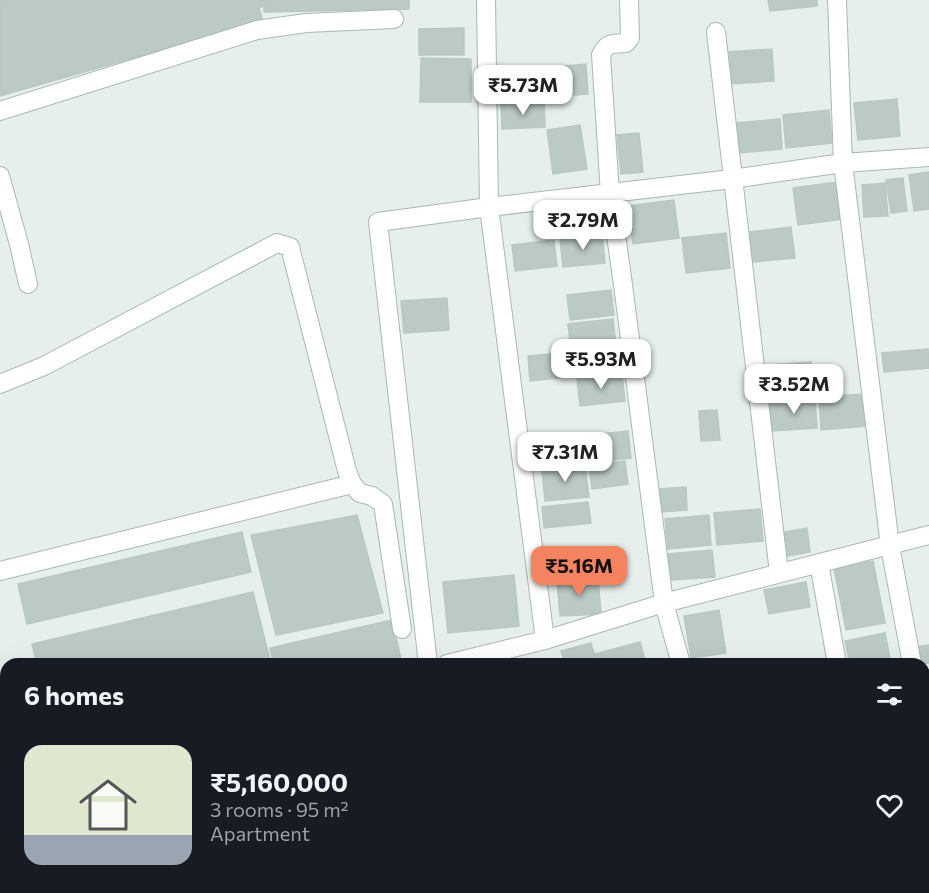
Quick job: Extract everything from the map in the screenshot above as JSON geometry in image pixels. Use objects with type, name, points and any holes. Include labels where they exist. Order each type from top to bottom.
[{"type":"street","points":[[486,0],[489,207],[545,640]]},
{"type":"street","points":[[629,0],[630,38],[626,43],[611,44],[601,55],[610,194],[664,603],[679,658]]},
{"type":"street","points":[[837,0],[843,164],[890,546],[911,658]]},
{"type":"street","points":[[0,111],[257,30],[306,23],[394,19]]},
{"type":"street","points":[[716,32],[779,573]]},
{"type":"street","points":[[427,658],[378,222],[843,164],[929,157]]},
{"type":"street","points":[[0,176],[17,234],[28,284]]},
{"type":"street","points":[[0,384],[44,366],[277,243],[290,247],[347,471],[352,484],[360,493],[372,496],[383,504],[402,628]]},
{"type":"street","points":[[0,571],[352,484]]},
{"type":"street","points":[[493,658],[664,603],[929,535]]},
{"type":"street","points":[[819,564],[836,658]]},
{"type":"building","points":[[0,0],[409,0],[409,9],[264,12],[264,6],[259,8],[263,21],[0,96]]},
{"type":"building","points":[[768,0],[817,0],[817,6],[770,11]]},
{"type":"building","points":[[464,28],[464,55],[419,55],[419,29]]},
{"type":"building","points":[[772,49],[774,81],[729,84],[727,52]]},
{"type":"building","points":[[421,58],[471,59],[471,102],[420,102]]},
{"type":"building","points":[[586,64],[588,94],[545,97],[543,68]]},
{"type":"building","points":[[539,81],[539,98],[499,100],[498,83]]},
{"type":"building","points":[[897,99],[900,136],[858,140],[854,103]]},
{"type":"building","points":[[544,102],[545,127],[502,129],[501,104]]},
{"type":"building","points":[[829,110],[832,143],[786,148],[783,115]]},
{"type":"building","points":[[780,119],[782,149],[738,153],[735,123]]},
{"type":"building","points":[[580,125],[587,169],[553,174],[547,130]]},
{"type":"building","points":[[639,133],[643,172],[621,174],[617,135]]},
{"type":"building","points":[[929,172],[929,209],[914,211],[909,175]]},
{"type":"building","points":[[903,178],[907,211],[891,213],[886,180]]},
{"type":"building","points":[[838,182],[843,219],[798,225],[793,188]]},
{"type":"building","points":[[885,183],[888,216],[864,217],[862,185]]},
{"type":"building","points":[[674,200],[679,238],[633,244],[628,206]]},
{"type":"building","points":[[791,227],[795,258],[752,262],[749,232]]},
{"type":"building","points":[[726,233],[730,268],[686,273],[682,238]]},
{"type":"building","points":[[602,234],[605,263],[563,267],[560,239]]},
{"type":"building","points":[[554,240],[557,266],[515,271],[512,245]]},
{"type":"building","points":[[611,290],[614,315],[570,320],[567,295]]},
{"type":"building","points":[[447,298],[449,330],[404,333],[401,301]]},
{"type":"building","points":[[613,319],[616,346],[571,351],[568,324]]},
{"type":"building","points":[[928,349],[929,368],[884,372],[882,353]]},
{"type":"building","points":[[575,352],[577,376],[530,381],[528,356]]},
{"type":"building","points":[[811,362],[813,395],[770,398],[767,365]]},
{"type":"building","points":[[622,374],[625,401],[580,406],[577,379]]},
{"type":"building","points":[[863,394],[866,426],[821,430],[819,397]]},
{"type":"building","points":[[815,399],[817,428],[772,431],[770,402]]},
{"type":"building","points":[[717,410],[720,440],[701,441],[699,411]]},
{"type":"building","points":[[628,431],[631,458],[585,463],[582,436]]},
{"type":"building","points":[[579,437],[581,463],[536,467],[534,442]]},
{"type":"building","points":[[625,461],[628,484],[592,489],[589,465]]},
{"type":"building","points":[[585,465],[589,497],[545,501],[542,470]]},
{"type":"building","points":[[686,487],[687,510],[661,512],[659,489]]},
{"type":"building","points":[[588,502],[591,523],[544,528],[542,507]]},
{"type":"building","points":[[760,509],[763,541],[717,545],[714,513]]},
{"type":"building","points":[[357,515],[383,613],[276,635],[251,535]]},
{"type":"building","points":[[709,515],[711,545],[668,549],[665,519]]},
{"type":"building","points":[[807,528],[810,552],[788,556],[784,532]]},
{"type":"building","points":[[242,532],[251,572],[27,624],[18,584]]},
{"type":"building","points":[[712,550],[715,577],[671,580],[668,554]]},
{"type":"building","points":[[873,561],[885,623],[846,630],[834,568]]},
{"type":"building","points":[[514,575],[519,626],[448,633],[443,582]]},
{"type":"building","points":[[598,577],[601,614],[560,616],[557,580]]},
{"type":"building","points":[[806,582],[810,607],[769,614],[764,590]]},
{"type":"building","points":[[253,592],[270,658],[36,658],[32,644]]},
{"type":"building","points":[[719,610],[726,653],[691,658],[684,616]]},
{"type":"building","points":[[392,620],[401,658],[272,658],[270,648]]},
{"type":"building","points":[[885,633],[890,658],[849,658],[845,641]]},
{"type":"building","points":[[640,642],[644,658],[596,658],[595,654]]},
{"type":"building","points":[[591,643],[595,658],[563,658],[561,651]]},
{"type":"building","points":[[929,645],[929,658],[918,658],[915,647]]}]
